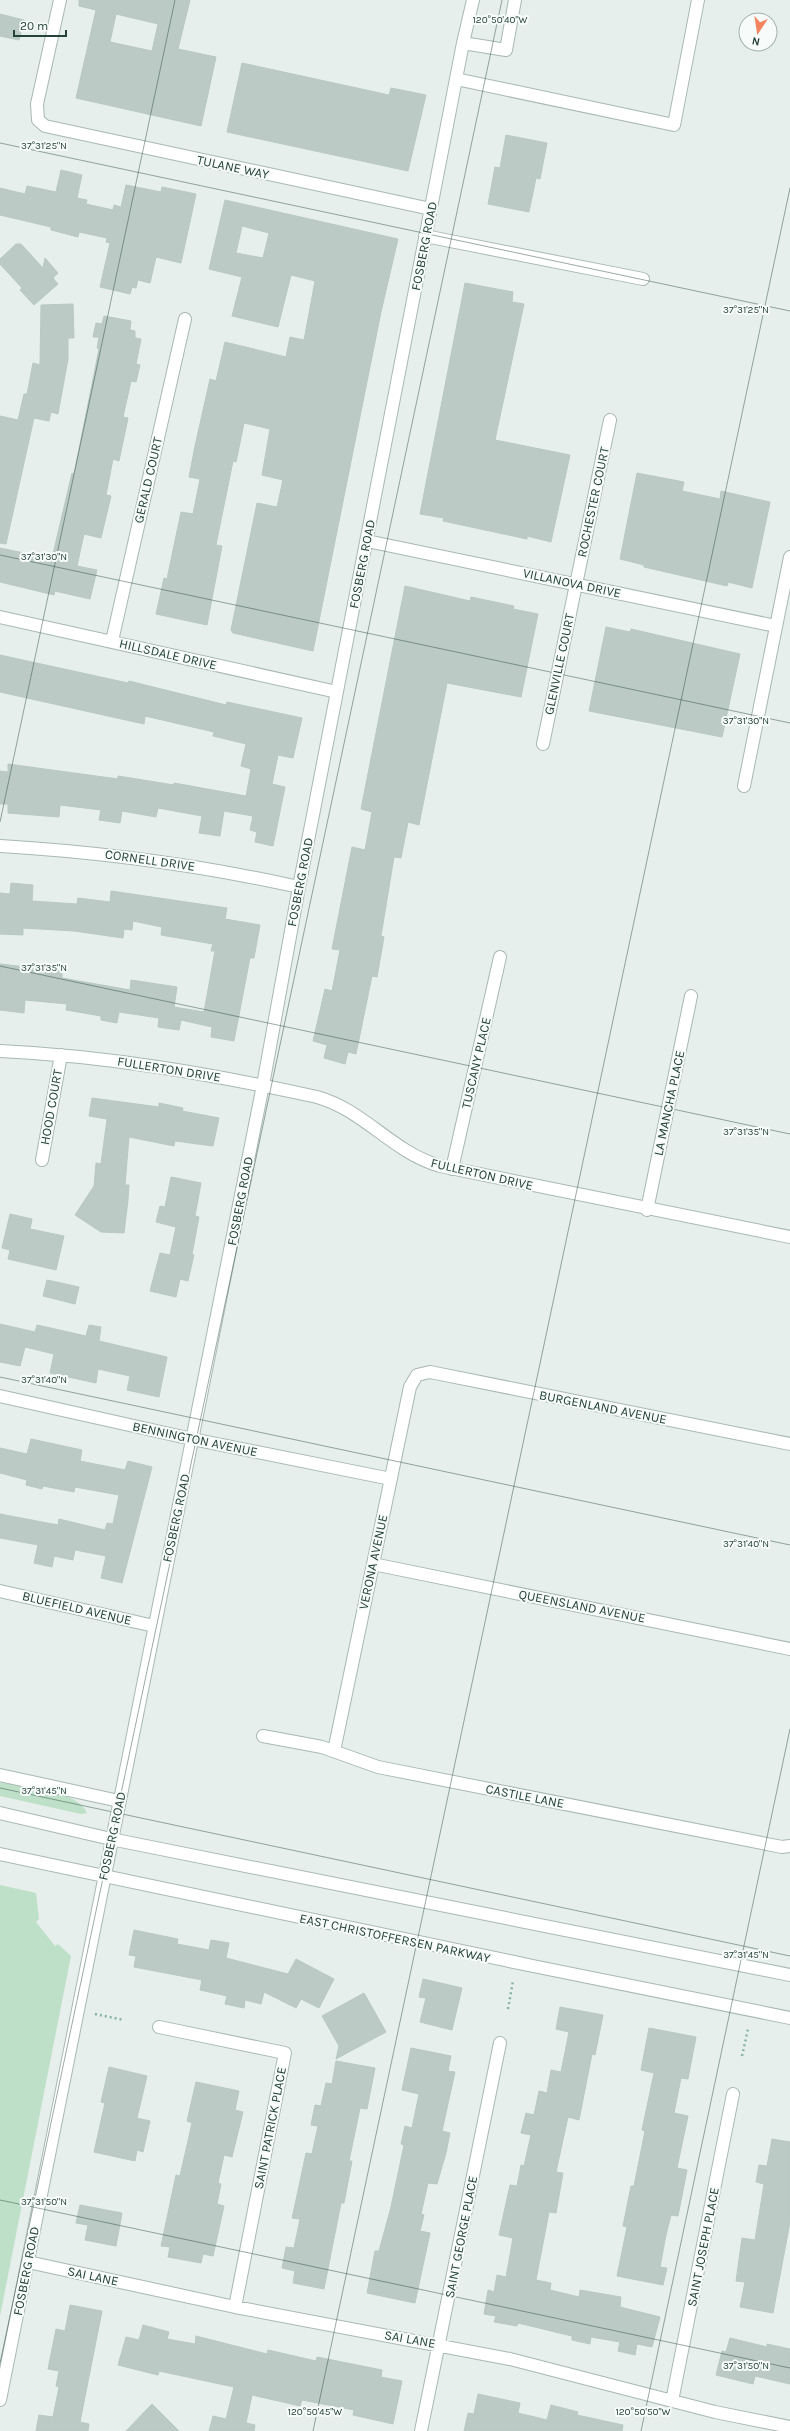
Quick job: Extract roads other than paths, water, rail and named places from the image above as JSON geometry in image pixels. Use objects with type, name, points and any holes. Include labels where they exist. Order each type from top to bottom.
[{"type":"street","name":"TULANE WAY","points":[[60,0],[36,113],[38,120],[53,129],[431,209]]},
{"type":"street","name":"FOSBERG ROAD","points":[[0,2400],[103,1877],[263,1085],[299,886],[425,236],[463,43],[474,0]]},
{"type":"street","points":[[463,43],[506,50],[516,0]]},
{"type":"street","points":[[456,79],[674,125],[698,0]]},
{"type":"street","points":[[425,236],[643,279]]},
{"type":"street","name":"GERALD COURT","points":[[112,641],[185,319]]},
{"type":"street","name":"ROCHESTER COURT","points":[[576,584],[610,420]]},
{"type":"street","name":"VILLANOVA DRIVE","points":[[367,541],[776,626]]},
{"type":"street","points":[[744,786],[790,557]]},
{"type":"street","name":"GLENVILLE COURT","points":[[543,744],[576,584]]},
{"type":"street","name":"HILLSDALE DRIVE","points":[[0,617],[337,692]]},
{"type":"street","name":"CORNELL DRIVE","points":[[0,846],[101,853],[162,861],[299,886]]},
{"type":"street","name":"TUSCANY PLACE","points":[[452,1170],[500,957]]},
{"type":"street","name":"LA MANCHA PLACE","points":[[647,1210],[691,996]]},
{"type":"street","name":"FULLERTON DRIVE","points":[[0,1051],[61,1055],[154,1065],[263,1085],[316,1097],[337,1104],[363,1119],[399,1148],[418,1158],[452,1170],[790,1238]]},
{"type":"street","name":"HOOD COURT","points":[[42,1160],[61,1055]]},
{"type":"street","name":"BURGENLAND AVENUE","points":[[417,1375],[430,1372],[790,1444]]},
{"type":"street","name":"VERONA AVENUE","points":[[334,1751],[410,1387],[417,1375]]},
{"type":"street","name":"BENNINGTON AVENUE","points":[[0,1396],[192,1440],[391,1480]]},
{"type":"street","name":"QUEENSLAND AVENUE","points":[[373,1564],[790,1649]]},
{"type":"street","name":"BLUEFIELD AVENUE","points":[[0,1591],[154,1626]]},
{"type":"street","name":"CASTILE LANE","points":[[263,1736],[308,1744],[334,1751],[378,1767],[782,1847],[790,1846]]},
{"type":"street","points":[[0,1775],[119,1801]]},
{"type":"street","points":[[0,1814],[111,1839],[790,1975]]},
{"type":"street","name":"EAST CHRISTOFFERSEN PARKWAY","points":[[0,1854],[103,1877],[790,2018]]},
{"type":"street","name":"SAINT PATRICK PLACE","points":[[159,2027],[286,2053],[235,2307]]},
{"type":"street","name":"SAINT GEORGE PLACE","points":[[421,2431],[500,2043]]},
{"type":"street","name":"SAINT JOSEPH PLACE","points":[[672,2401],[733,2094]]},
{"type":"street","name":"SAI LANE","points":[[28,2262],[235,2307],[517,2361],[672,2401],[790,2427]]}]
